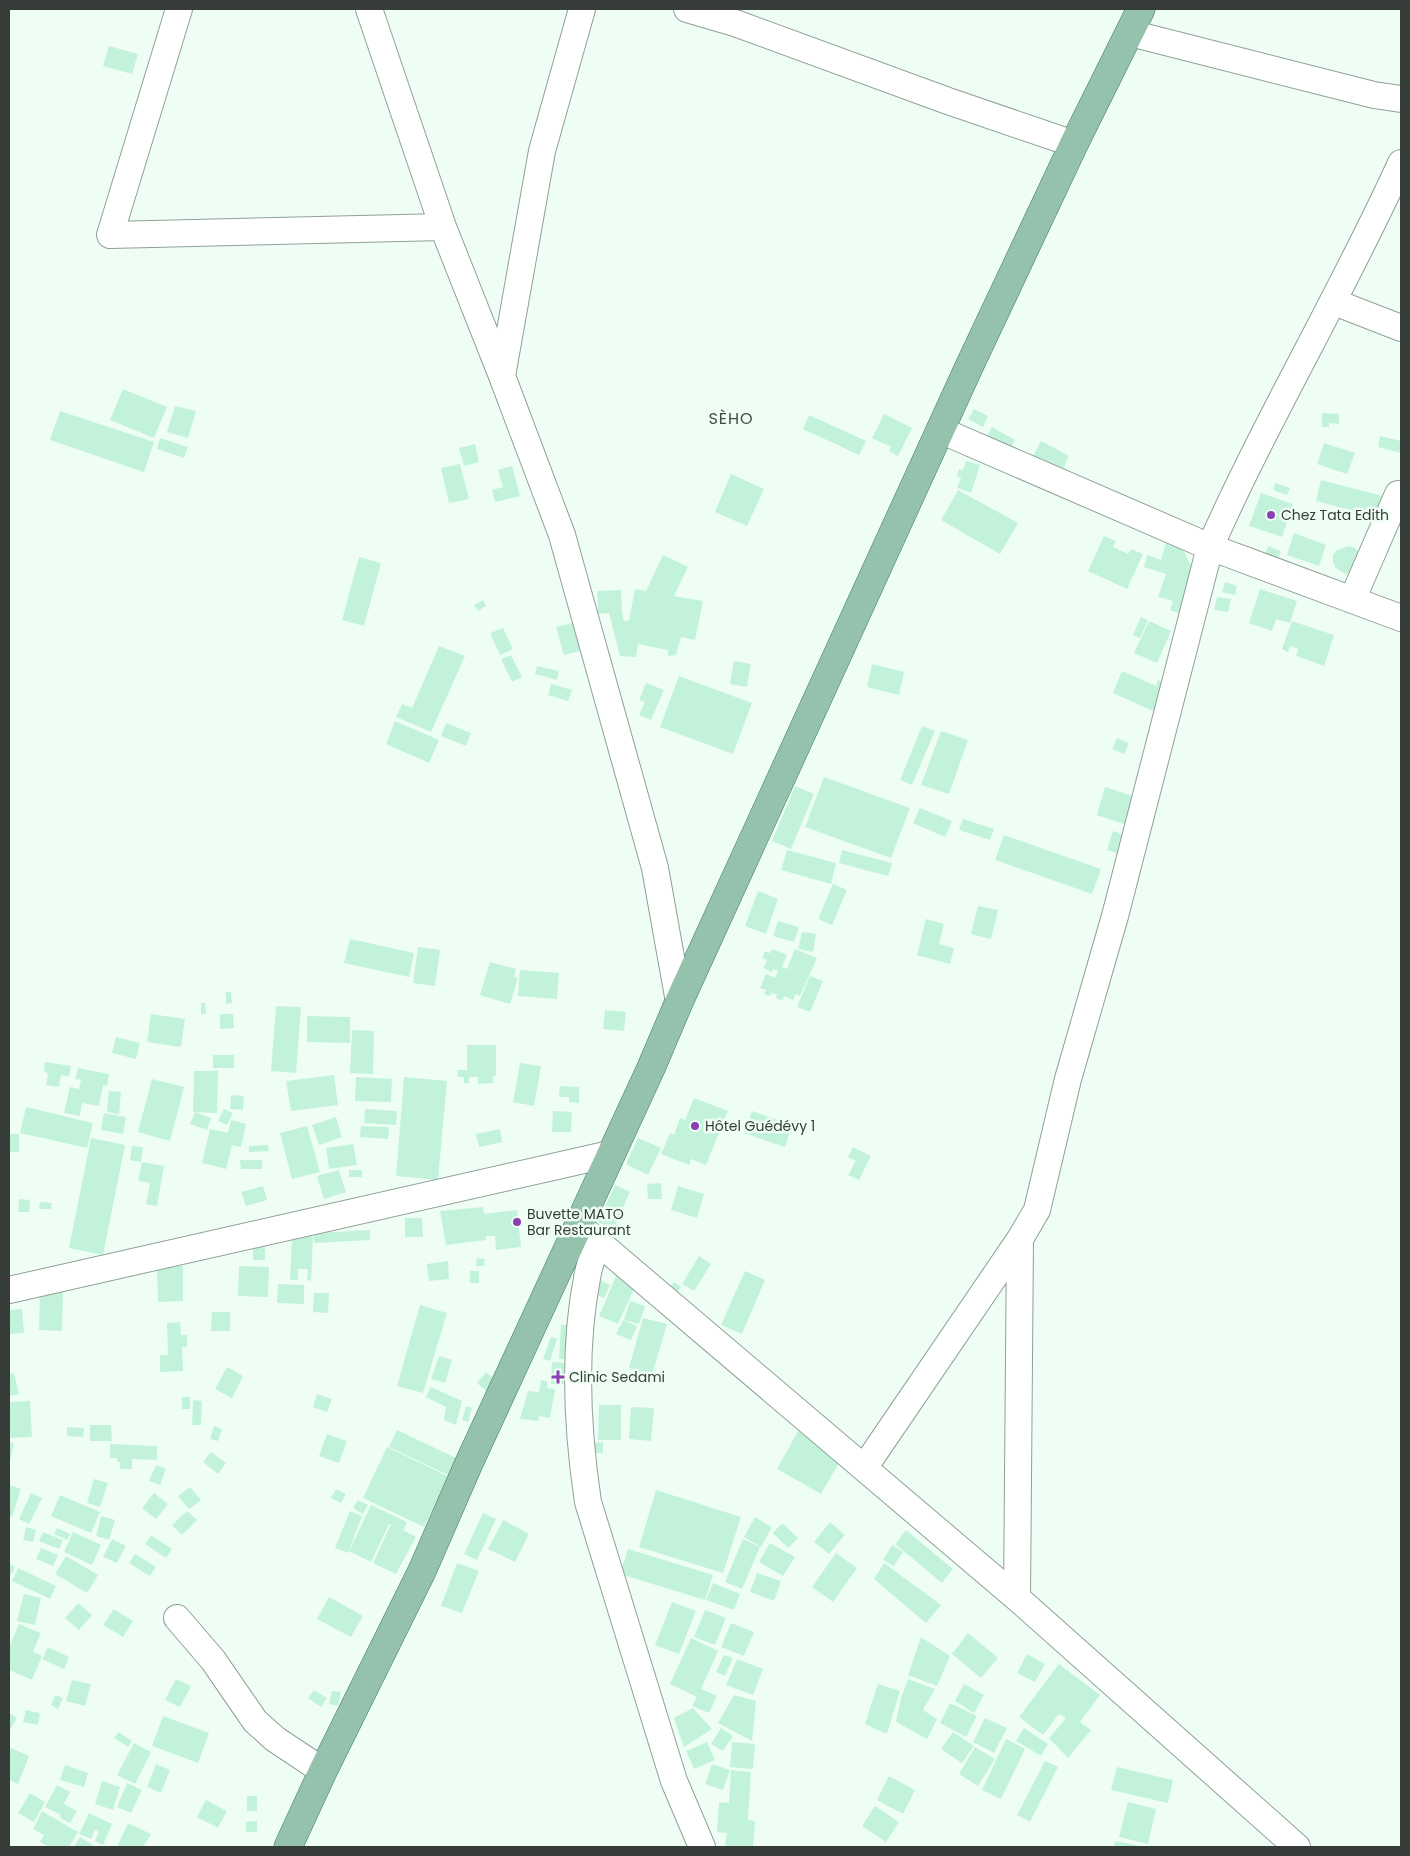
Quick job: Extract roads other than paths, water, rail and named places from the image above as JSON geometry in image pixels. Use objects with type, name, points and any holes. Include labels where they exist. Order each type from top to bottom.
[{"type":"main road","points":[[288,1847],[422,1571],[469,1463],[587,1234],[610,1154],[940,430],[1074,144],[1135,21]]},
{"type":"street","points":[[179,9],[110,235],[443,226]]},
{"type":"street","points":[[369,9],[443,226],[562,535],[655,868],[679,1002]]},
{"type":"street","points":[[502,376],[542,150],[582,9]]},
{"type":"street","points":[[687,9],[735,23],[948,101],[1074,144]]},
{"type":"street","points":[[1135,21],[1374,95],[1401,100]]},
{"type":"street","points":[[864,1468],[1020,1240],[1037,1210],[1068,1079],[1115,916],[1210,547],[1235,490],[1334,302],[1401,163]]},
{"type":"street","points":[[1334,302],[1401,328]]},
{"type":"street","points":[[940,430],[1210,547],[1401,618]]},
{"type":"street","points":[[1352,600],[1398,494]]},
{"type":"street","points":[[9,1290],[610,1154]]},
{"type":"street","points":[[587,1234],[1016,1598],[1297,1847]]},
{"type":"street","points":[[587,1234],[587,1276],[581,1315],[578,1410],[581,1455],[588,1502],[674,1781],[702,1847]]},
{"type":"street","points":[[1016,1598],[1020,1240]]},
{"type":"street","points":[[177,1618],[213,1660],[255,1721],[275,1739],[323,1772]]},
{"type":"place","name":"Chez Tata Edith","points":[[1271,515]]},
{"type":"place","name":"Hôtel Guédévy 1","points":[[695,1126]]},
{"type":"place","name":"Buvette MATO Bar Restaurant","points":[[517,1222]]},
{"type":"place","name":"Clinic Sedami","points":[[558,1377]]},
{"type":"district","name":"SÈHO","points":[[731,418]]}]
